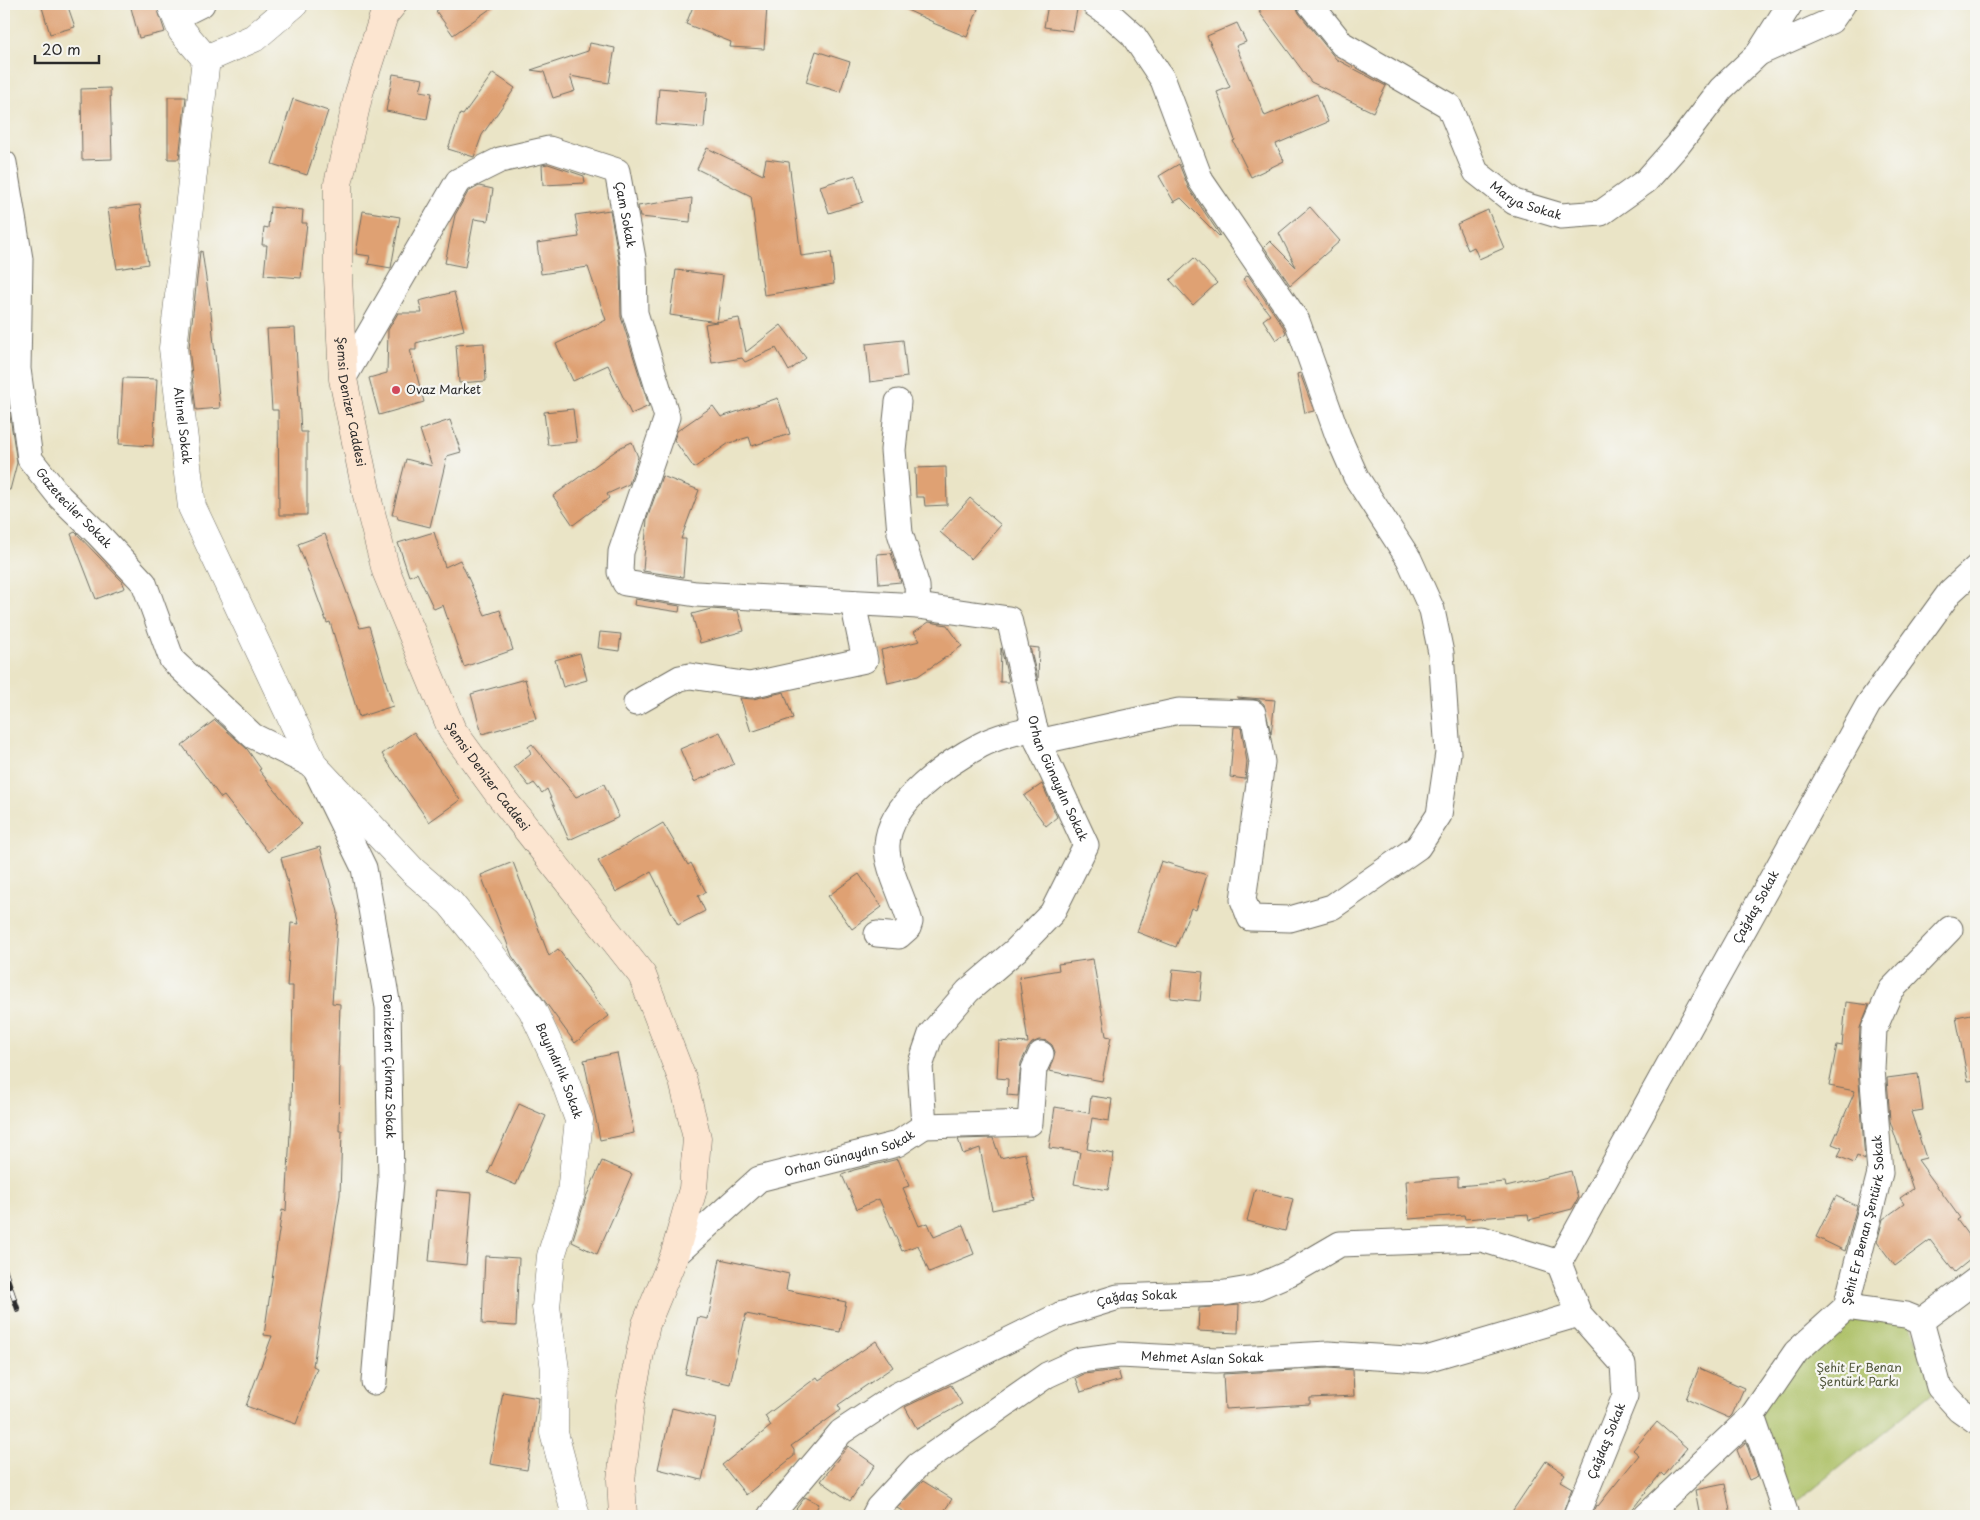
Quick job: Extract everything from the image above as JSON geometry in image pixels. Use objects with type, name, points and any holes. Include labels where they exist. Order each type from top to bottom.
[{"type":"main road","name":"Şemsi Denizer Caddesi","points":[[393,4],[384,16],[359,93],[338,184],[338,277],[343,379],[368,505],[386,571],[452,730],[498,793],[642,976],[682,1081],[697,1138],[693,1189],[674,1256],[646,1324],[630,1397],[621,1480],[623,1516]]},
{"type":"street","points":[[202,4],[174,10],[182,31],[206,58],[254,38],[294,4]]},
{"type":"street","points":[[877,934],[899,936],[908,928],[910,922],[890,861],[887,845],[893,825],[906,802],[928,780],[981,745],[1004,735],[1037,735],[1180,711],[1253,713],[1262,762],[1243,900],[1250,918],[1290,919],[1332,907],[1418,847],[1439,815],[1448,753],[1441,653],[1432,610],[1409,560],[1356,477],[1338,436],[1297,321],[1201,181],[1163,80],[1133,36],[1114,18],[1094,4]]},
{"type":"street","name":"Marya Sokak","points":[[1310,4],[1342,44],[1449,106],[1476,172],[1514,202],[1561,216],[1602,213],[1646,182],[1678,145],[1721,89],[1759,53]]},
{"type":"street","points":[[1759,53],[1790,4]]},
{"type":"street","points":[[1759,53],[1831,20],[1843,4]]},
{"type":"street","name":"Altınel Sokak","points":[[206,58],[173,348],[192,508],[314,766]]},
{"type":"street","name":"Çam Sokak","points":[[343,379],[458,181],[500,160],[549,149],[616,171],[634,264],[634,313],[667,418],[621,552],[620,572],[624,583]]},
{"type":"street","name":"Gazeteciler Sokak","points":[[4,163],[20,259],[18,369],[30,459],[60,497],[97,533],[144,584],[172,660],[253,736],[314,766]]},
{"type":"street","points":[[898,402],[893,450],[900,533],[917,586],[918,606]]},
{"type":"street","name":"Çağdaş Sokak","points":[[1559,1263],[1868,705],[1950,592],[1976,568]]},
{"type":"street","name":"Orhan Günaydın Sokak","points":[[624,583],[696,594],[918,606],[1009,619],[1037,735],[1086,845],[1052,913],[1016,950],[968,991],[931,1034],[920,1066],[924,1126],[897,1144],[759,1179],[674,1256]]},
{"type":"street","points":[[636,703],[680,678],[690,676],[750,685],[865,660],[853,603]]},
{"type":"street","name":"Denizkent Çıkmaz Sokak","points":[[314,766],[364,868],[388,1007],[391,1181],[374,1382]]},
{"type":"street","name":"Bayındırlık Sokak","points":[[314,766],[413,871],[450,903],[532,1009],[562,1073],[579,1120],[571,1193],[551,1256],[546,1307],[555,1368],[554,1433],[576,1516]]},
{"type":"street","name":"Şehit Er Benan Şentürk Sokak","points":[[1646,1516],[1752,1416],[1796,1352],[1846,1307],[1880,1173],[1872,1069],[1874,1029],[1891,990],[1950,929]]},
{"type":"street","points":[[924,1126],[1030,1123],[1034,1069],[1041,1054]]},
{"type":"street","name":"Çağdaş Sokak","points":[[770,1516],[841,1432],[897,1395],[1060,1315],[1118,1297],[1225,1294],[1255,1288],[1292,1272],[1340,1244],[1482,1239],[1559,1263]]},
{"type":"street","name":"Çağdaş Sokak","points":[[1559,1263],[1580,1314],[1623,1364],[1625,1396],[1576,1516]]},
{"type":"street","points":[[1921,1321],[1976,1280]]},
{"type":"street","points":[[1846,1307],[1906,1315],[1921,1321]]},
{"type":"street","name":"Mehmet Aslan Sokak","points":[[874,1516],[878,1508],[918,1465],[1047,1375],[1080,1360],[1120,1355],[1216,1360],[1328,1354],[1422,1360],[1580,1314]]},
{"type":"street","points":[[1921,1321],[1939,1387],[1959,1409],[1976,1421]]},
{"type":"street","points":[[1752,1416],[1785,1512],[1784,1516]]},
{"type":"green space","name":"Şehit Er Benan Şentürk Parkı","points":[[1846,1307],[1906,1315],[1939,1387],[1785,1512],[1752,1416]]},
{"type":"building","points":[[41,4],[67,4],[75,27],[50,34]]},
{"type":"building","points":[[130,4],[156,4],[165,32],[139,38]]},
{"type":"building","points":[[447,4],[497,4],[453,35],[436,11]]},
{"type":"building","points":[[694,4],[767,7],[764,49],[730,47],[731,42],[686,24]]},
{"type":"building","points":[[894,4],[965,4],[978,9],[967,37]]},
{"type":"building","points":[[1048,4],[1078,4],[1073,31],[1044,27]]},
{"type":"building","points":[[1256,4],[1295,4],[1299,13],[1336,59],[1386,86],[1373,112],[1311,82],[1259,12],[1261,12]]},
{"type":"building","points":[[1237,23],[1246,42],[1236,46],[1265,116],[1317,94],[1328,122],[1276,144],[1284,161],[1251,177],[1233,141],[1235,140],[1217,92],[1230,87],[1207,36]]},
{"type":"building","points":[[590,43],[615,48],[609,83],[570,76],[575,91],[553,98],[544,72],[531,70],[588,51]]},
{"type":"building","points":[[816,51],[850,62],[840,92],[806,82]]},
{"type":"building","points":[[493,73],[515,88],[482,135],[474,157],[448,149],[460,114],[463,115]]},
{"type":"building","points":[[393,74],[423,79],[420,91],[432,93],[427,119],[386,111]]},
{"type":"building","points":[[110,88],[112,159],[82,160],[81,89]]},
{"type":"building","points":[[659,88],[707,92],[704,128],[656,124]]},
{"type":"building","points":[[168,97],[186,97],[179,159],[168,159]]},
{"type":"building","points":[[293,99],[328,111],[307,175],[272,164]]},
{"type":"building","points":[[707,148],[763,175],[766,159],[789,162],[801,256],[831,252],[834,284],[764,295],[751,196],[697,169]]},
{"type":"building","points":[[548,164],[584,176],[585,183],[543,185],[542,165]]},
{"type":"building","points":[[1179,164],[1189,189],[1219,236],[1181,198],[1174,202],[1159,176]]},
{"type":"building","points":[[855,175],[863,202],[829,213],[820,186]]},
{"type":"building","points":[[479,186],[493,189],[488,221],[474,219],[465,267],[445,263],[455,215],[468,192]]},
{"type":"building","points":[[692,198],[690,222],[640,217],[638,206]]},
{"type":"building","points":[[140,205],[148,264],[117,269],[108,209]]},
{"type":"building","points":[[270,207],[303,210],[302,223],[307,223],[301,278],[264,275],[267,245],[262,245],[264,227],[268,228]]},
{"type":"building","points":[[1310,207],[1340,241],[1290,285],[1264,247],[1270,241],[1296,267],[1279,233]]},
{"type":"building","points":[[610,210],[620,265],[621,317],[649,406],[631,414],[608,365],[573,381],[556,344],[606,320],[588,267],[541,274],[537,243],[579,237],[575,215]]},
{"type":"building","points":[[1488,210],[1504,248],[1479,259],[1474,247],[1468,250],[1457,224]]},
{"type":"building","points":[[363,211],[400,217],[391,268],[368,264],[370,256],[356,254]]},
{"type":"building","points":[[202,251],[211,313],[220,408],[196,410],[189,348],[200,252]]},
{"type":"building","points":[[1194,258],[1217,283],[1193,305],[1170,280]]},
{"type":"building","points":[[676,270],[723,276],[717,322],[670,315]]},
{"type":"building","points":[[1248,275],[1284,328],[1286,333],[1276,340],[1263,320],[1270,315],[1243,279]]},
{"type":"building","points":[[454,292],[464,330],[416,343],[416,350],[410,350],[424,402],[379,415],[369,378],[387,373],[388,330],[398,313],[422,313],[419,301]]},
{"type":"building","points":[[739,318],[746,352],[781,325],[806,358],[789,371],[776,348],[745,362],[742,358],[712,363],[705,324]]},
{"type":"building","points":[[295,328],[301,432],[307,432],[307,515],[279,515],[278,410],[272,410],[267,329]]},
{"type":"building","points":[[903,340],[907,377],[870,382],[866,344]]},
{"type":"building","points":[[484,343],[486,381],[459,383],[456,345]]},
{"type":"building","points":[[1300,373],[1314,411],[1305,413],[1297,374]]},
{"type":"building","points":[[123,378],[157,379],[153,446],[119,444]]},
{"type":"building","points":[[4,395],[7,396],[17,463],[10,490],[4,489]]},
{"type":"building","points":[[778,398],[790,434],[752,446],[749,437],[729,443],[694,468],[674,440],[677,431],[713,406],[721,417]]},
{"type":"building","points":[[573,409],[577,442],[548,445],[544,412]]},
{"type":"building","points":[[450,420],[461,452],[447,456],[430,527],[398,519],[397,515],[392,515],[406,459],[432,466],[420,430]]},
{"type":"building","points":[[632,442],[638,457],[629,484],[607,494],[609,498],[573,525],[553,496],[621,447]]},
{"type":"building","points":[[946,467],[947,505],[925,506],[924,497],[916,497],[915,468]]},
{"type":"building","points":[[662,476],[699,490],[681,539],[686,539],[683,577],[643,571],[647,519]]},
{"type":"building","points":[[970,498],[1001,525],[971,559],[940,532]]},
{"type":"building","points":[[75,532],[122,581],[125,588],[96,599],[71,534]]},
{"type":"building","points":[[434,532],[445,567],[460,560],[485,615],[500,610],[513,650],[464,667],[443,605],[434,609],[417,573],[409,576],[398,543]]},
{"type":"building","points":[[325,534],[360,628],[369,626],[393,706],[359,717],[330,622],[327,623],[298,544]]},
{"type":"building","points":[[891,553],[901,582],[879,584],[877,554]]},
{"type":"building","points":[[635,599],[680,606],[679,612],[634,605]]},
{"type":"building","points":[[711,609],[738,611],[744,631],[700,643],[692,614]]},
{"type":"building","points":[[929,622],[947,625],[962,646],[918,676],[888,683],[881,650],[920,641],[914,632]]},
{"type":"building","points":[[600,632],[621,634],[619,651],[598,648]]},
{"type":"building","points":[[1030,647],[1039,648],[1038,681]]},
{"type":"building","points":[[1001,648],[1009,682],[1000,682]]},
{"type":"building","points":[[580,653],[587,680],[563,687],[555,660]]},
{"type":"building","points":[[525,679],[536,719],[482,734],[471,694]]},
{"type":"building","points":[[784,692],[793,718],[751,732],[740,698],[753,699]]},
{"type":"building","points":[[1237,697],[1275,700],[1271,734],[1264,704],[1259,700]]},
{"type":"building","points":[[215,720],[247,749],[261,769],[259,770],[302,824],[268,852],[224,796],[221,798],[182,745]]},
{"type":"building","points":[[1234,727],[1241,727],[1247,762],[1245,779],[1230,777]]},
{"type":"building","points":[[414,732],[460,800],[429,822],[382,754]]},
{"type":"building","points":[[720,732],[734,764],[694,782],[680,749]]},
{"type":"building","points":[[532,744],[576,797],[604,784],[619,817],[569,840],[547,789],[542,793],[534,783],[529,786],[514,767],[531,753],[528,747]]},
{"type":"building","points":[[1042,784],[1057,817],[1046,826],[1024,796]]},
{"type":"building","points":[[663,823],[688,865],[691,863],[706,892],[698,896],[705,911],[678,925],[651,872],[616,892],[598,861]]},
{"type":"building","points":[[320,847],[338,912],[332,1003],[340,1004],[338,1066],[340,1066],[339,1131],[342,1131],[340,1195],[313,1366],[317,1368],[296,1424],[246,1406],[272,1336],[264,1335],[282,1210],[286,1211],[291,1113],[293,986],[287,986],[291,923],[299,924],[281,858]]},
{"type":"building","points":[[1161,861],[1207,875],[1196,910],[1191,908],[1176,947],[1137,932]]},
{"type":"building","points":[[513,862],[549,956],[558,949],[609,1016],[575,1043],[512,956],[481,875]]},
{"type":"building","points":[[859,874],[882,907],[852,929],[828,896]]},
{"type":"building","points":[[1093,959],[1106,1036],[1111,1037],[1102,1081],[1049,1071],[1055,1052],[1052,1045],[1047,1041],[1039,1040],[1032,1043],[1028,1048],[1021,1063],[1018,1096],[1007,1095],[1008,1079],[997,1078],[999,1041],[1028,1043],[1019,977],[1059,970],[1058,964]]},
{"type":"building","points":[[1173,969],[1203,972],[1200,1001],[1170,998]]},
{"type":"building","points":[[1846,1002],[1869,1005],[1860,1028],[1858,1068],[1865,1160],[1857,1156],[1854,1163],[1838,1156],[1842,1148],[1832,1144],[1855,1091],[1829,1086],[1837,1045],[1842,1046]]},
{"type":"building","points":[[1976,1013],[1976,1080],[1968,1081],[1956,1017]]},
{"type":"building","points":[[617,1053],[634,1133],[600,1140],[584,1060]]},
{"type":"building","points":[[1918,1074],[1923,1110],[1911,1112],[1926,1158],[1918,1160],[1960,1218],[1957,1220],[1976,1246],[1976,1255],[1955,1272],[1930,1240],[1895,1266],[1877,1242],[1883,1219],[1904,1204],[1900,1198],[1913,1189],[1890,1121],[1887,1078]]},
{"type":"building","points":[[1091,1096],[1112,1099],[1109,1121],[1092,1118],[1087,1149],[1114,1154],[1108,1190],[1074,1184],[1080,1152],[1049,1148],[1055,1107],[1089,1113]]},
{"type":"building","points":[[519,1104],[546,1116],[516,1185],[488,1173]]},
{"type":"building","points":[[993,1138],[1000,1158],[1025,1153],[1035,1201],[992,1210],[980,1148],[963,1154],[958,1139]]},
{"type":"building","points":[[898,1159],[909,1186],[903,1188],[919,1226],[928,1223],[934,1237],[963,1225],[974,1254],[929,1272],[918,1245],[902,1251],[879,1199],[857,1209],[842,1175],[854,1170]]},
{"type":"building","points":[[602,1161],[632,1174],[597,1254],[572,1242],[586,1197]]},
{"type":"building","points":[[1571,1171],[1578,1199],[1572,1209],[1529,1220],[1528,1214],[1465,1219],[1464,1215],[1409,1219],[1406,1181],[1458,1177],[1458,1186],[1505,1182],[1506,1187]]},
{"type":"building","points":[[1255,1189],[1293,1199],[1285,1231],[1247,1221]]},
{"type":"building","points":[[436,1190],[472,1193],[466,1265],[429,1261]]},
{"type":"building","points":[[1836,1196],[1857,1206],[1845,1251],[1816,1237]]},
{"type":"building","points":[[485,1256],[519,1258],[516,1326],[482,1324]]},
{"type":"building","points":[[720,1259],[789,1274],[786,1290],[846,1302],[840,1332],[746,1314],[730,1384],[685,1374],[698,1317],[708,1319]]},
{"type":"building","points":[[1239,1305],[1238,1333],[1198,1331],[1199,1308]]},
{"type":"building","points":[[876,1341],[893,1367],[838,1405],[841,1410],[791,1446],[794,1450],[794,1456],[746,1495],[722,1465],[771,1426],[765,1416],[817,1377],[819,1380]]},
{"type":"building","points":[[1329,1368],[1353,1370],[1354,1396],[1310,1398],[1310,1404],[1225,1409],[1223,1374]]},
{"type":"building","points":[[1699,1368],[1744,1388],[1729,1418],[1686,1399]]},
{"type":"building","points":[[1118,1370],[1121,1380],[1081,1392],[1076,1378],[1084,1374]]},
{"type":"building","points":[[951,1385],[962,1404],[917,1429],[905,1407]]},
{"type":"building","points":[[503,1392],[539,1398],[527,1470],[490,1464]]},
{"type":"building","points":[[672,1408],[716,1419],[702,1480],[658,1469]]},
{"type":"building","points":[[1657,1422],[1687,1448],[1664,1476],[1661,1473],[1627,1516],[1591,1516],[1596,1505],[1598,1506],[1639,1455],[1633,1450]]},
{"type":"building","points":[[1746,1442],[1758,1476],[1749,1480],[1737,1450]]},
{"type":"building","points":[[848,1446],[875,1465],[850,1501],[821,1481]]},
{"type":"building","points":[[1546,1461],[1565,1474],[1560,1481],[1572,1488],[1562,1516],[1509,1516]]},
{"type":"building","points":[[923,1481],[952,1499],[941,1516],[910,1516],[897,1508]]},
{"type":"building","points":[[1725,1484],[1731,1516],[1700,1516],[1695,1490]]},
{"type":"building","points":[[805,1497],[819,1504],[813,1516],[791,1516]]},
{"type":"railway","points":[[4,1268],[18,1310]]},
{"type":"place","name":"Ovaz Market","points":[[396,390]]}]
